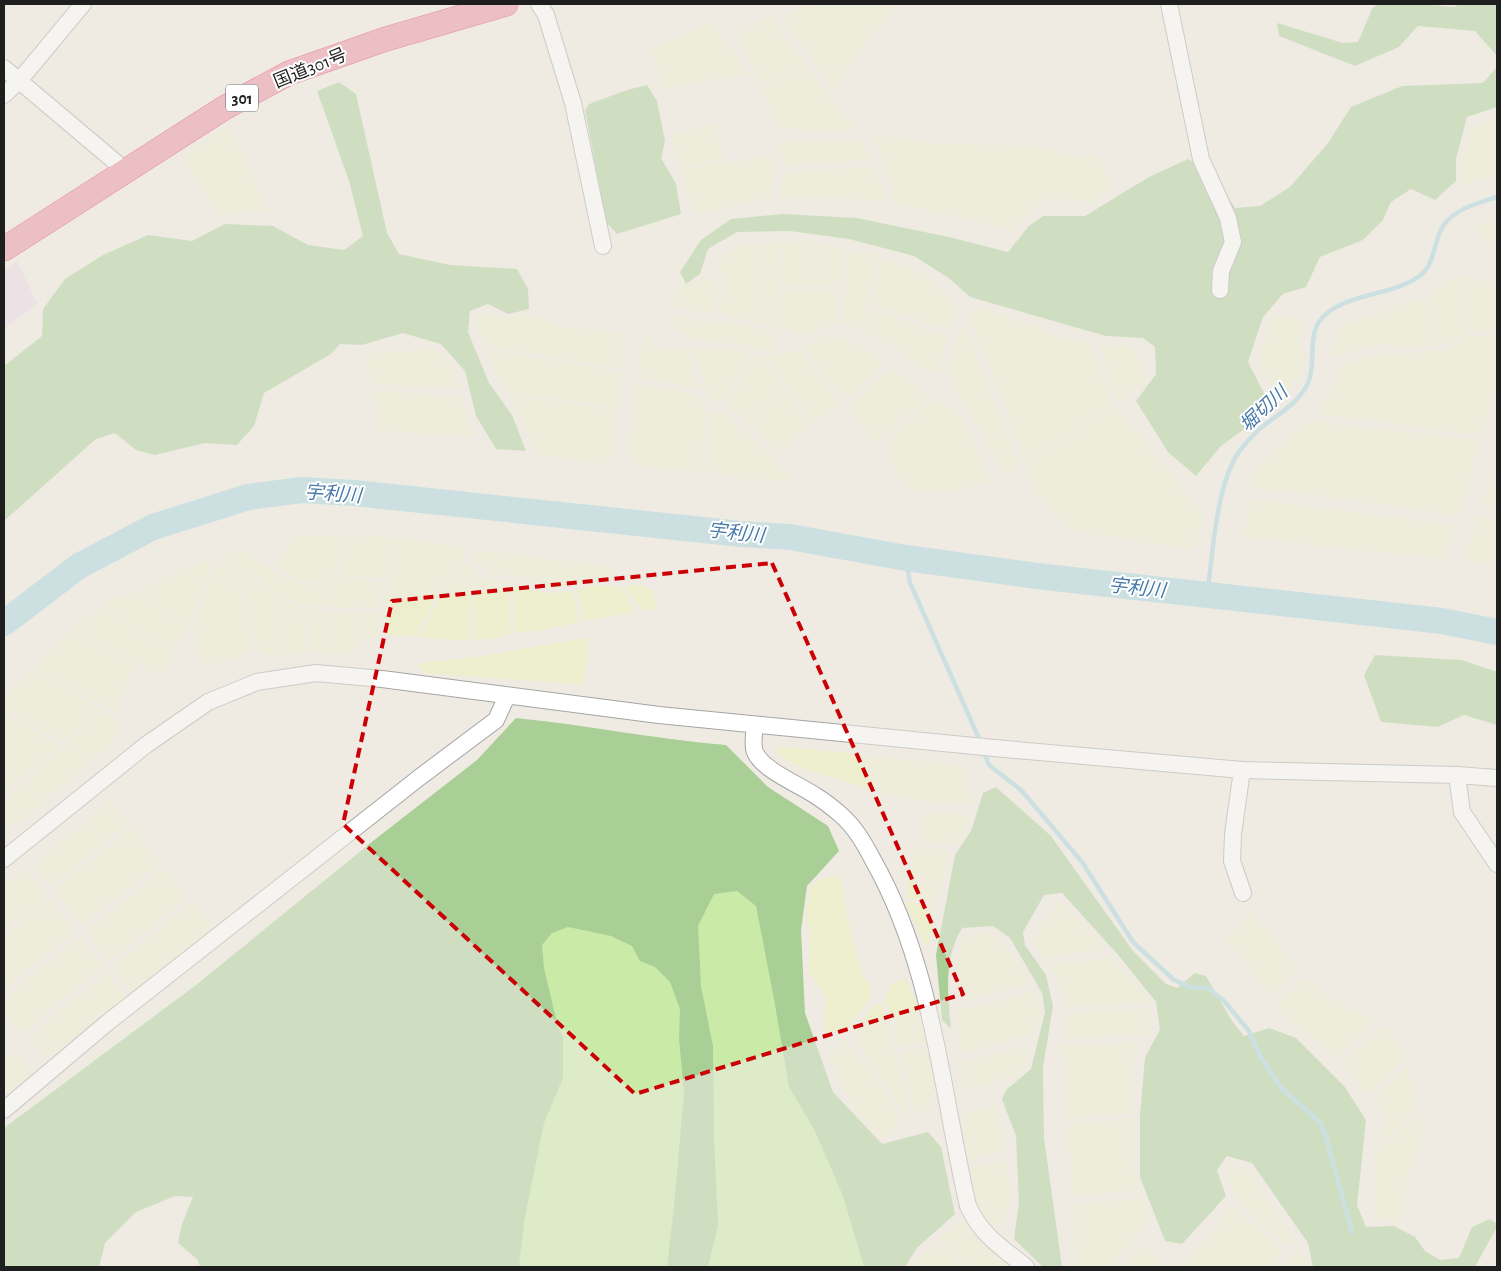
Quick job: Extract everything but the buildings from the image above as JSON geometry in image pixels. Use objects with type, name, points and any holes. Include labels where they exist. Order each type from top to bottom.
[{"type":"highway","name":"国道301号","points":[[4,249],[224,108],[289,73],[386,39],[506,4]]},
{"type":"street","points":[[4,95],[19,81],[83,4]]},
{"type":"street","points":[[540,4],[546,15],[573,103],[603,246]]},
{"type":"street","points":[[1169,4],[1201,159],[1228,218],[1233,242],[1220,271],[1220,290]]},
{"type":"street","points":[[4,68],[126,171]]},
{"type":"street","points":[[4,859],[146,745],[208,702],[257,682],[316,674],[382,679],[755,726],[1242,770],[1457,774],[1497,778]]},
{"type":"street","points":[[4,1110],[107,1023],[420,777],[496,720],[507,696]]},
{"type":"street","points":[[755,726],[755,752],[763,764],[816,796],[840,814],[860,835],[880,872],[909,941],[933,1027],[968,1206],[976,1223],[989,1237],[1026,1267]]},
{"type":"street","points":[[1242,770],[1233,834],[1232,861],[1243,893]]},
{"type":"street","points":[[1457,774],[1462,812],[1497,864]]},
{"type":"highlighted area","points":[[772,563],[963,994],[635,1094],[343,824],[392,601]]},
{"type":"shaded area","points":[[17,261],[37,303],[4,329],[4,270]]},
{"type":"green space","points":[[809,4],[888,4],[892,9],[833,89],[782,16]]},
{"type":"green space","points":[[1377,4],[1419,4],[1455,7],[1459,4],[1497,4],[1497,56],[1475,31],[1418,26],[1399,47],[1355,66],[1279,36],[1277,23],[1343,43],[1358,42],[1372,9]]},
{"type":"green space","points":[[769,16],[806,65],[760,84],[737,36]]},
{"type":"green space","points":[[711,22],[748,73],[663,89],[651,48]]},
{"type":"green space","points":[[807,67],[854,128],[831,131],[778,128],[763,87]]},
{"type":"green space","points":[[1497,67],[1497,107],[1467,117],[1456,159],[1456,181],[1435,200],[1411,189],[1391,202],[1383,220],[1363,240],[1320,257],[1306,287],[1283,294],[1263,317],[1248,362],[1267,399],[1258,419],[1221,446],[1196,476],[1168,452],[1136,401],[1156,374],[1155,347],[1143,338],[1106,336],[970,297],[950,279],[914,256],[849,239],[790,231],[737,232],[708,249],[700,274],[686,284],[680,272],[701,240],[731,219],[783,214],[857,218],[953,238],[1008,252],[1029,226],[1043,216],[1085,216],[1149,177],[1188,159],[1213,172],[1235,208],[1260,206],[1290,187],[1328,143],[1351,107],[1402,86],[1483,83]]},
{"type":"green space","points":[[339,82],[356,94],[387,233],[399,254],[450,265],[517,269],[528,289],[529,309],[508,314],[488,304],[470,311],[468,332],[489,383],[512,415],[526,451],[496,449],[476,416],[465,371],[441,344],[403,333],[362,345],[340,344],[331,354],[264,393],[254,426],[237,445],[205,443],[155,455],[136,450],[115,433],[96,439],[4,521],[4,366],[42,336],[43,309],[65,279],[103,255],[148,235],[192,241],[225,224],[273,226],[308,245],[344,250],[363,236],[349,181],[317,91]]},
{"type":"green space","points":[[647,85],[657,101],[665,141],[661,158],[676,184],[681,214],[617,234],[606,222],[585,110],[589,104]]},
{"type":"green space","points":[[1497,116],[1497,175],[1468,184],[1460,181],[1470,128]]},
{"type":"green space","points":[[713,124],[724,159],[680,167],[670,134]]},
{"type":"green space","points":[[227,127],[245,156],[266,210],[220,216],[180,157]]},
{"type":"green space","points":[[876,135],[936,143],[1026,146],[1075,156],[1097,154],[1113,186],[1091,202],[1046,198],[1012,231],[894,203]]},
{"type":"green space","points":[[862,140],[870,159],[784,166],[779,142]]},
{"type":"green space","points":[[771,156],[773,196],[694,215],[681,169]]},
{"type":"green space","points":[[874,166],[888,202],[841,198],[780,198],[784,172]]},
{"type":"green space","points":[[1497,216],[1497,250],[1476,227]]},
{"type":"green space","points":[[780,241],[779,328],[765,325],[765,243]]},
{"type":"green space","points":[[783,242],[816,242],[814,286],[781,286]]},
{"type":"green space","points":[[762,243],[761,323],[733,318],[719,311],[725,285],[724,278],[718,267],[719,259],[738,247]]},
{"type":"green space","points":[[818,243],[845,248],[840,285],[817,286]]},
{"type":"green space","points":[[849,251],[865,252],[879,257],[862,331],[841,322],[846,292]]},
{"type":"green space","points":[[882,258],[919,271],[944,290],[957,310],[951,331],[872,304]]},
{"type":"green space","points":[[1469,277],[1497,285],[1497,331],[1470,330],[1467,322],[1462,278]]},
{"type":"green space","points":[[705,278],[717,283],[720,287],[715,299],[714,311],[696,312],[671,303],[682,287]]},
{"type":"green space","points":[[1459,278],[1466,332],[1449,343],[1435,345],[1430,297],[1450,280]]},
{"type":"green space","points":[[840,289],[835,321],[831,325],[809,335],[798,334],[782,326],[781,291]]},
{"type":"green space","points":[[1426,296],[1432,346],[1412,348],[1383,344],[1334,357],[1335,335],[1346,324]]},
{"type":"green space","points":[[977,307],[1008,316],[1059,337],[1090,341],[1113,404],[1025,461],[967,313]]},
{"type":"green space","points":[[869,308],[949,337],[936,372],[920,368],[892,346],[865,332]]},
{"type":"green space","points":[[1273,313],[1301,321],[1299,333],[1305,359],[1299,377],[1283,396],[1260,366],[1259,359]]},
{"type":"green space","points":[[477,314],[502,317],[528,315],[544,318],[556,326],[617,332],[622,337],[623,370],[485,345],[476,325]]},
{"type":"green space","points":[[675,315],[700,322],[723,321],[758,328],[775,334],[773,348],[766,350],[694,340],[671,327]]},
{"type":"green space","points":[[964,324],[1020,466],[1005,475],[970,412],[953,390],[948,367]]},
{"type":"green space","points":[[646,334],[656,345],[666,350],[688,348],[698,390],[682,385],[645,379],[638,371],[641,344]]},
{"type":"green space","points":[[824,335],[861,345],[884,362],[845,401],[803,347]]},
{"type":"green space","points":[[1467,335],[1497,335],[1497,380],[1482,435],[1316,414],[1335,385],[1338,367],[1377,354],[1404,354],[1448,349]]},
{"type":"green space","points":[[1124,345],[1137,351],[1146,379],[1126,398],[1117,403],[1100,347]]},
{"type":"green space","points":[[694,348],[740,350],[751,354],[724,402],[708,399]]},
{"type":"green space","points":[[485,349],[622,373],[618,408],[507,392],[490,363]]},
{"type":"green space","points":[[434,350],[444,356],[461,389],[374,384],[364,353]]},
{"type":"green space","points":[[799,350],[839,402],[812,422],[766,357],[771,354]]},
{"type":"green space","points":[[755,354],[762,358],[779,383],[751,428],[727,404]]},
{"type":"green space","points":[[890,368],[930,396],[874,445],[850,406]]},
{"type":"green space","points":[[781,384],[809,424],[777,453],[754,430]]},
{"type":"green space","points":[[637,385],[700,396],[706,407],[702,472],[639,467],[628,456]]},
{"type":"green space","points":[[374,390],[461,398],[474,433],[470,437],[376,430]]},
{"type":"green space","points":[[509,395],[618,411],[609,465],[538,455]]},
{"type":"green space","points":[[935,399],[961,416],[969,429],[990,480],[954,492],[912,491],[898,479],[889,448],[897,431]]},
{"type":"green space","points":[[1115,406],[1205,516],[1194,551],[1068,530],[1037,493],[1026,464]]},
{"type":"green space","points":[[710,412],[723,412],[771,455],[791,481],[743,479],[706,472]]},
{"type":"green space","points":[[1308,421],[1480,440],[1460,515],[1252,487],[1251,480],[1265,461]]},
{"type":"green space","points":[[1497,461],[1497,510],[1483,506]]},
{"type":"green space","points":[[1253,499],[1456,525],[1442,559],[1242,537]]},
{"type":"green space","points":[[1479,516],[1497,520],[1497,566],[1473,563],[1466,557]]},
{"type":"green space","points":[[345,535],[347,538],[335,572],[328,581],[322,583],[293,578],[276,565],[293,537]]},
{"type":"green space","points":[[376,535],[393,539],[387,574],[384,579],[338,574],[350,537]]},
{"type":"green space","points":[[399,538],[441,543],[463,549],[465,560],[454,569],[442,587],[416,636],[384,635],[383,603],[390,575],[395,541]]},
{"type":"green space","points":[[237,551],[245,552],[288,579],[300,583],[327,586],[332,594],[332,606],[310,606],[292,601],[275,593],[255,576],[221,559],[225,555]]},
{"type":"green space","points":[[495,551],[538,558],[605,564],[614,575],[554,588],[539,586],[519,576],[495,574],[478,563],[473,552]]},
{"type":"green space","points":[[208,559],[212,560],[205,584],[188,623],[137,593],[171,574]]},
{"type":"green space","points":[[466,562],[471,569],[471,640],[461,641],[420,637],[444,589],[457,569]]},
{"type":"green space","points":[[217,563],[240,571],[237,577],[254,650],[212,665],[200,658],[193,626]]},
{"type":"green space","points":[[473,570],[489,579],[510,581],[511,633],[503,637],[475,640]]},
{"type":"green space","points":[[243,573],[275,595],[273,604],[282,655],[269,656],[258,651],[243,593],[241,576]]},
{"type":"green space","points":[[338,576],[384,583],[379,605],[356,609],[336,608],[330,584]]},
{"type":"green space","points":[[513,582],[535,591],[552,593],[572,591],[580,622],[536,631],[514,632]]},
{"type":"green space","points":[[630,584],[644,586],[654,592],[656,610],[640,609],[626,588]]},
{"type":"green space","points":[[594,585],[621,587],[633,607],[632,613],[583,621],[576,589]]},
{"type":"green space","points":[[135,593],[188,626],[174,651],[102,607],[122,595]]},
{"type":"green space","points":[[278,597],[302,607],[306,651],[285,655],[275,604]]},
{"type":"green space","points":[[101,608],[174,653],[161,677],[75,627],[81,620]]},
{"type":"green space","points":[[304,608],[327,612],[332,655],[310,651]]},
{"type":"green space","points":[[378,611],[380,635],[364,640],[356,622],[355,613]]},
{"type":"green space","points":[[329,612],[352,613],[361,644],[344,654],[335,655]]},
{"type":"green space","points":[[73,628],[134,665],[115,713],[34,666]]},
{"type":"green space","points":[[585,638],[589,643],[583,685],[427,673],[417,665],[475,657]]},
{"type":"green space","points":[[1375,655],[1462,660],[1497,672],[1497,725],[1464,715],[1438,727],[1381,722],[1364,675]]},
{"type":"green space","points":[[33,669],[103,710],[92,716],[63,742],[37,728],[4,707],[4,695]]},
{"type":"green space","points":[[4,712],[60,745],[21,779],[4,770]]},
{"type":"green space","points":[[105,712],[115,719],[116,739],[24,819],[4,826],[4,801],[96,717]]},
{"type":"green space","points":[[516,718],[726,745],[768,787],[828,826],[839,851],[807,886],[801,930],[805,1013],[833,1092],[882,1144],[928,1132],[941,1147],[955,1214],[917,1248],[905,1267],[864,1267],[843,1196],[815,1131],[789,1087],[756,906],[737,891],[714,894],[698,926],[701,986],[713,1046],[714,1137],[718,1225],[708,1267],[667,1267],[684,1092],[679,1039],[680,1009],[670,982],[655,967],[640,961],[632,946],[611,936],[568,927],[552,933],[542,945],[544,968],[557,1023],[563,1038],[563,1078],[544,1123],[524,1222],[519,1267],[200,1267],[198,1260],[178,1243],[182,1224],[193,1197],[175,1196],[136,1212],[105,1243],[99,1267],[4,1267],[4,1128],[196,985],[373,841],[477,760]]},
{"type":"green space","points":[[778,746],[956,764],[965,772],[971,803],[927,802],[907,799],[823,775],[797,766],[776,753]]},
{"type":"green space","points":[[4,773],[20,781],[4,796]]},
{"type":"green space","points":[[996,787],[1051,836],[1133,951],[1166,984],[1177,988],[1195,973],[1206,976],[1232,1021],[1244,1036],[1269,1028],[1296,1038],[1345,1087],[1366,1120],[1357,1205],[1366,1227],[1394,1226],[1415,1237],[1425,1251],[1440,1260],[1459,1258],[1472,1227],[1490,1219],[1497,1224],[1497,1227],[1475,1267],[1313,1267],[1308,1243],[1252,1163],[1227,1156],[1217,1170],[1226,1196],[1182,1244],[1165,1241],[1140,1177],[1140,1116],[1145,1057],[1160,1030],[1156,1002],[1119,956],[1062,893],[1044,895],[1023,932],[1025,945],[1046,975],[1053,1006],[1043,1068],[1044,1138],[1062,1267],[1043,1267],[1014,1239],[1019,1203],[1016,1136],[1002,1099],[1006,1090],[1031,1069],[1045,1012],[1042,993],[1010,938],[993,926],[962,928],[956,940],[949,965],[948,990],[951,1029],[942,1020],[936,955],[955,855],[971,831],[983,793]]},
{"type":"green space","points":[[112,801],[129,823],[50,887],[33,865]]},
{"type":"green space","points":[[924,812],[970,814],[964,832],[955,843],[918,841]]},
{"type":"green space","points":[[132,827],[160,863],[81,925],[53,890]]},
{"type":"green space","points":[[916,846],[950,851],[938,903],[907,898],[909,870]]},
{"type":"green space","points":[[25,868],[48,897],[4,931],[4,886]]},
{"type":"green space","points":[[164,868],[187,898],[109,962],[86,932]]},
{"type":"green space","points":[[840,875],[847,916],[862,975],[872,990],[869,1000],[847,1028],[824,1034],[826,999],[809,971],[810,930],[805,920],[810,888],[819,880]]},
{"type":"green space","points":[[751,883],[879,1267],[500,1267],[524,954],[564,911]]},
{"type":"green space","points":[[50,900],[75,932],[4,989],[4,937]]},
{"type":"green space","points":[[908,901],[937,908],[928,946],[924,943],[905,903]]},
{"type":"green space","points":[[1059,901],[1106,949],[1043,958],[1034,943],[1040,926]]},
{"type":"green space","points":[[192,902],[217,929],[133,994],[112,967]]},
{"type":"green space","points":[[1251,914],[1300,968],[1271,997],[1249,965],[1222,939]]},
{"type":"green space","points":[[975,933],[990,934],[1007,947],[1031,981],[1020,987],[968,1000],[959,999],[956,964],[962,938]]},
{"type":"green space","points":[[79,937],[103,967],[21,1033],[4,1011],[4,999]]},
{"type":"green space","points":[[1110,958],[1144,994],[1147,1004],[1069,1006],[1063,988],[1048,965]]},
{"type":"green space","points":[[108,973],[126,998],[48,1058],[25,1040]]},
{"type":"green space","points":[[906,978],[915,1000],[927,1041],[899,1047],[885,998],[891,985]]},
{"type":"green space","points":[[1308,979],[1329,997],[1376,1020],[1337,1058],[1281,1014],[1275,1005]]},
{"type":"green space","points":[[1034,990],[1040,1005],[1040,1016],[1033,1033],[963,1054],[959,1048],[959,1008],[995,1003]]},
{"type":"green space","points":[[882,1002],[911,1113],[906,1117],[863,1054],[854,1032],[873,1006]]},
{"type":"green space","points":[[1151,1009],[1151,1025],[1146,1035],[1061,1039],[1067,1025],[1069,1012]]},
{"type":"green space","points":[[1385,1025],[1406,1057],[1369,1096],[1341,1065]]},
{"type":"green space","points":[[844,1038],[888,1096],[900,1121],[889,1136],[880,1137],[852,1106],[829,1054]]},
{"type":"green space","points":[[1136,1043],[1131,1077],[1133,1113],[1066,1119],[1062,1045]]},
{"type":"green space","points":[[1030,1046],[1026,1066],[1019,1075],[969,1091],[962,1086],[962,1061]]},
{"type":"green space","points":[[929,1047],[936,1085],[927,1110],[915,1113],[901,1053]]},
{"type":"green space","points":[[13,1052],[31,1075],[4,1097],[4,1060]]},
{"type":"green space","points":[[1408,1065],[1418,1106],[1375,1149],[1384,1122],[1382,1110],[1375,1100]]},
{"type":"green space","points":[[999,1103],[1004,1152],[966,1160],[963,1114]]},
{"type":"green space","points":[[1421,1111],[1424,1131],[1409,1169],[1400,1222],[1375,1219],[1376,1154]]},
{"type":"green space","points":[[1135,1118],[1133,1169],[1140,1190],[1073,1196],[1067,1124]]},
{"type":"green space","points":[[1006,1161],[1010,1191],[1006,1218],[992,1227],[985,1220],[974,1196],[970,1168]]},
{"type":"green space","points":[[1231,1167],[1245,1169],[1294,1241],[1287,1247],[1237,1201],[1226,1174]]},
{"type":"green space","points":[[1142,1198],[1149,1221],[1111,1267],[1075,1267],[1073,1204]]},
{"type":"green space","points":[[1234,1206],[1283,1251],[1268,1267],[1182,1267]]},
{"type":"green space","points":[[964,1219],[974,1234],[1013,1267],[970,1267],[939,1241],[942,1235]]},
{"type":"green space","points":[[936,1243],[964,1267],[923,1267],[915,1261]]},
{"type":"green space","points":[[1144,1245],[1166,1267],[1122,1267]]},
{"type":"green space","points":[[1300,1248],[1307,1267],[1283,1267]]},
{"type":"waterway","name":"堀切川","points":[[1207,595],[1217,519],[1226,480],[1241,449],[1253,435],[1294,402],[1304,390],[1311,374],[1314,337],[1320,320],[1327,313],[1349,301],[1400,286],[1421,275],[1428,266],[1439,234],[1449,219],[1464,209],[1497,197]]},
{"type":"waterway","name":"宇利川","points":[[4,623],[79,566],[153,527],[248,497],[302,490],[354,493],[741,534],[790,537],[906,558],[1045,577],[1442,621],[1497,632]]},
{"type":"waterway","points":[[906,558],[910,583],[981,743]]},
{"type":"waterway","points":[[983,750],[989,765],[1021,790],[1082,862],[1133,942],[1174,980],[1192,988],[1208,988],[1224,1001],[1249,1031],[1260,1056],[1282,1089],[1320,1122],[1326,1137],[1352,1232]]}]
